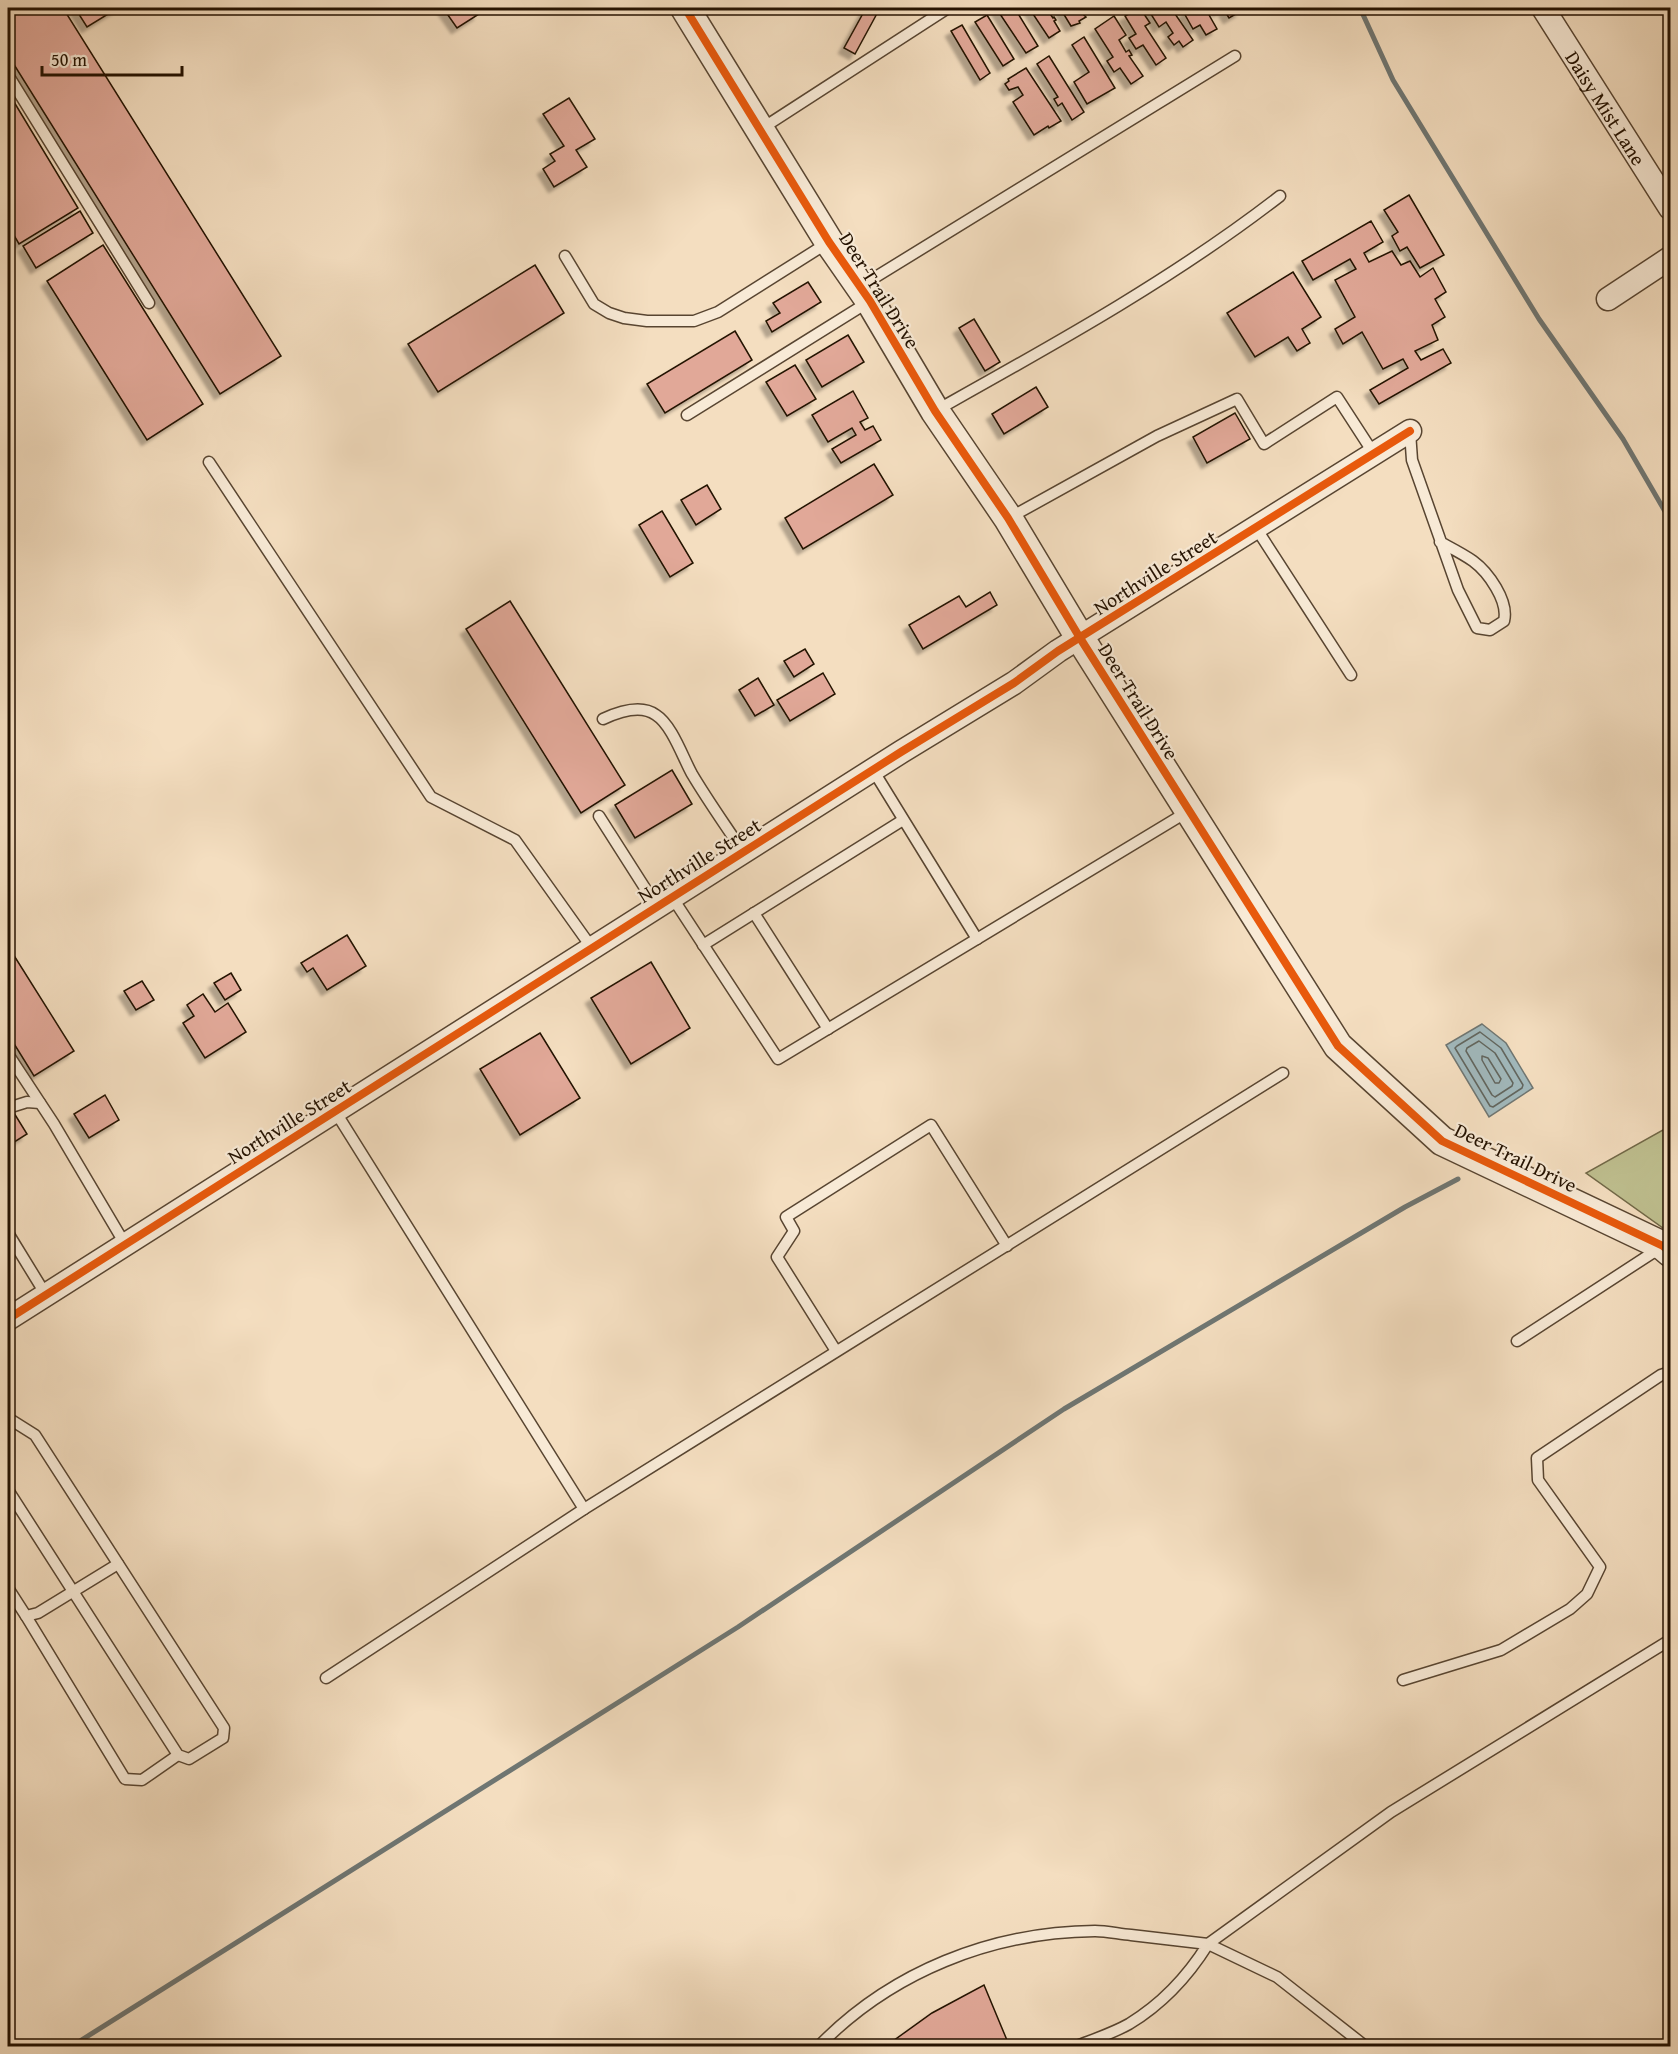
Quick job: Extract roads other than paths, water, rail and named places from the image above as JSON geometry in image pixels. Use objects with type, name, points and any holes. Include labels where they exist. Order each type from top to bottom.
[{"type":"street","name":"Deer Trail Drive","points":[[685,8],[830,242],[865,293],[934,411],[1008,518],[1080,638],[1338,1046],[1442,1141],[1667,1249]]},
{"type":"street","name":"Daisy Mist Lane","points":[[1543,8],[1671,208]]},
{"type":"street","points":[[1608,299],[1671,258]]},
{"type":"street","name":"Northville Street","points":[[8,1319],[743,852],[1014,683],[1058,651],[1410,431]]},
{"type":"lane","points":[[761,129],[948,8]]},
{"type":"lane","points":[[687,415],[865,293],[1235,56]]},
{"type":"lane","points":[[8,75],[149,303]]},
{"type":"lane","points":[[934,411],[1096,321],[1248,220],[1280,196]]},
{"type":"lane","points":[[565,256],[594,304],[609,313],[624,318],[647,321],[694,321],[718,312],[830,242]]},
{"type":"lane","points":[[1008,518],[1157,436],[1237,399],[1264,444],[1337,398],[1374,454]]},
{"type":"lane","points":[[1410,431],[1412,460],[1440,542],[1458,590],[1477,628],[1490,630],[1504,621],[1506,613],[1499,591],[1475,562],[1440,542]]},
{"type":"lane","points":[[209,462],[431,797],[515,840],[592,948]]},
{"type":"lane","points":[[1256,528],[1351,675]]},
{"type":"lane","points":[[603,719],[618,712],[637,709],[656,714],[666,724],[694,776],[743,852]]},
{"type":"lane","points":[[873,770],[976,939]]},
{"type":"lane","points":[[599,816],[664,902],[703,945],[778,1059],[1189,811]]},
{"type":"lane","points":[[703,945],[903,820]]},
{"type":"lane","points":[[754,913],[828,1029]]},
{"type":"lane","points":[[8,1054],[125,1244]]},
{"type":"lane","points":[[326,1678],[584,1509],[1283,1073]]},
{"type":"lane","points":[[8,1108],[27,1102],[40,1103]]},
{"type":"lane","points":[[335,1111],[584,1509]]},
{"type":"lane","points":[[836,1351],[777,1257],[794,1231],[786,1217],[932,1125],[1007,1246]]},
{"type":"lane","points":[[8,1233],[46,1295]]},
{"type":"lane","points":[[1517,1341],[1667,1249]]},
{"type":"lane","points":[[1403,1680],[1501,1650],[1570,1608],[1587,1594],[1600,1567],[1538,1480],[1537,1458],[1661,1375],[1671,1372]]},
{"type":"lane","points":[[8,1490],[178,1755],[189,1759],[223,1738],[224,1728],[35,1435],[9,1423]]},
{"type":"lane","points":[[26,1616],[38,1613],[118,1564]]},
{"type":"lane","points":[[8,1588],[125,1779],[142,1780],[178,1755]]},
{"type":"lane","points":[[1077,2046],[1128,2024],[1153,2007],[1175,1988],[1195,1965],[1208,1944],[1390,1812],[1671,1640]]},
{"type":"lane","points":[[819,2046],[882,1994],[918,1972],[971,1951],[1039,1934],[1096,1931],[1208,1944],[1277,1977],[1365,2046]]},
{"type":"water","points":[[1482,1024],[1506,1043],[1533,1088],[1489,1117],[1446,1045]]},
{"type":"waterway","points":[[1360,8],[1393,80],[1539,319],[1623,439],[1670,520]]},
{"type":"waterway","points":[[72,2046],[738,1627],[1064,1409],[1405,1207],[1458,1179]]}]
